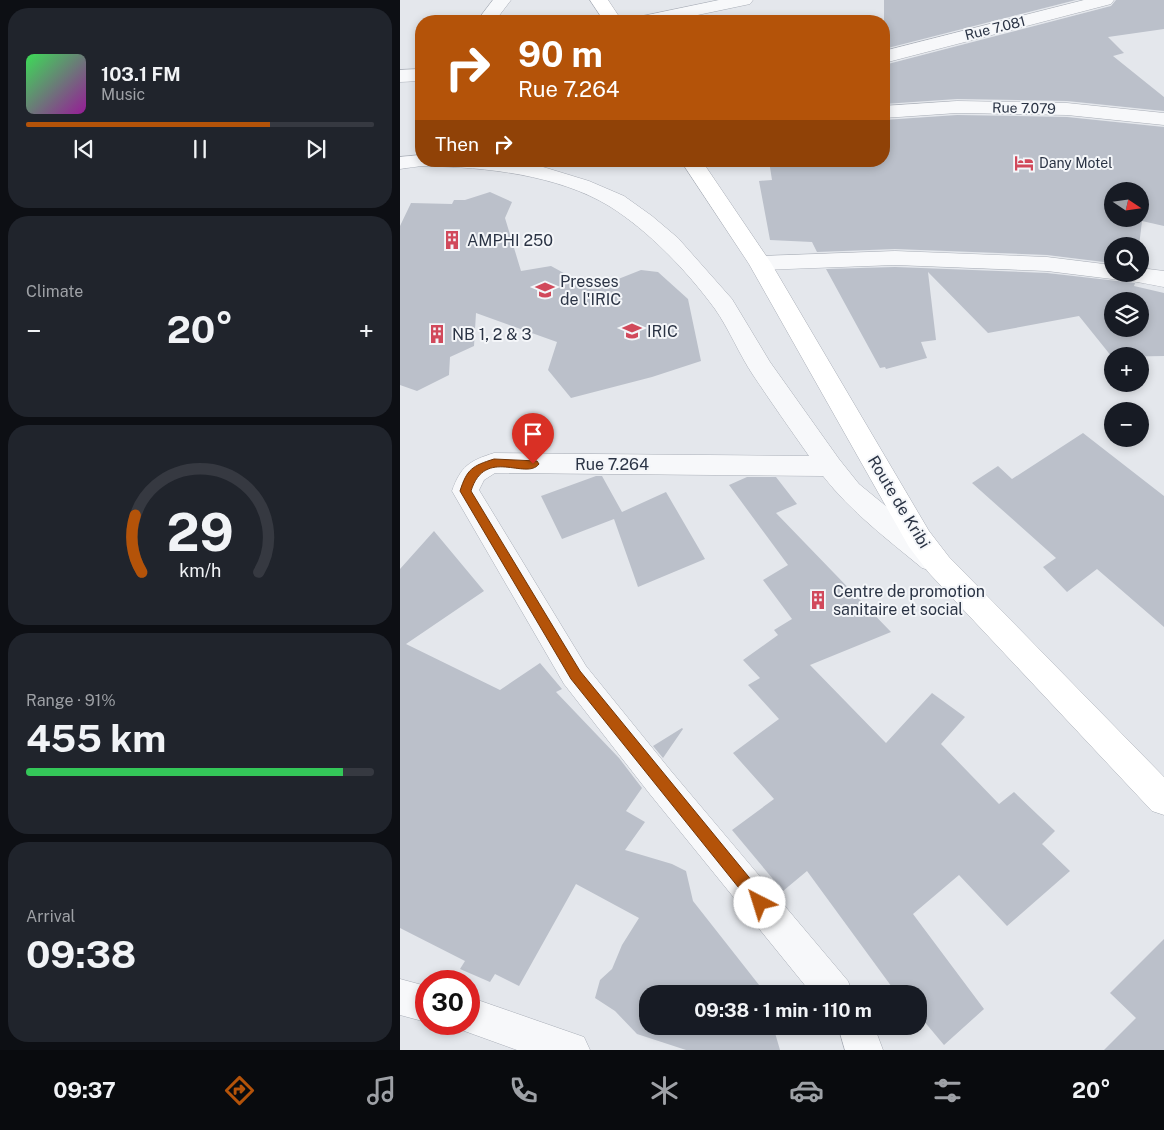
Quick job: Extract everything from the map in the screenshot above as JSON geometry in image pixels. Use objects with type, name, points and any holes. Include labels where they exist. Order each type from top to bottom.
[{"type":"main road","points":[[599,0],[609,15]]},
{"type":"main road","name":"Route de Kribi","points":[[695,167],[760,263],[919,539],[939,565],[1164,800]]},
{"type":"street","points":[[491,15],[502,0]]},
{"type":"street","points":[[673,15],[744,0]]},
{"type":"street","name":"Rue 7.081","points":[[890,55],[1106,0]]},
{"type":"street","points":[[400,76],[415,75]]},
{"type":"street","name":"Rue 7.079","points":[[890,112],[957,107],[1067,109],[1164,119]]},
{"type":"street","points":[[400,163],[415,162]]},
{"type":"street","points":[[515,167],[530,169],[582,186],[607,197],[644,221],[670,243],[724,305],[761,368],[850,492],[939,565]]},
{"type":"street","points":[[760,263],[895,258],[1047,264],[1104,271]]},
{"type":"street","points":[[1149,277],[1164,279]]},
{"type":"street","name":"Rue 7.264","points":[[829,985],[660,782],[576,675],[466,491],[470,479],[478,468],[494,464],[830,466]]},
{"type":"street","points":[[400,997],[415,1001]]},
{"type":"street","points":[[480,1019],[571,1050]]},
{"type":"street","points":[[859,1035],[864,1050]]},
{"type":"building","points":[[884,0],[1076,0],[890,47],[890,15],[884,15]]},
{"type":"building","points":[[1116,0],[1164,0],[1164,29],[1108,37],[1124,53],[1113,56],[1164,97],[1164,111],[1067,101],[957,99],[890,104],[890,63],[1111,6]]},
{"type":"building","points":[[957,115],[1067,117],[1164,127],[1164,226],[1149,223],[1149,182],[1104,182],[1104,228],[1141,228],[1140,237],[1104,237],[1104,262],[1047,255],[895,249],[817,252],[812,242],[770,240],[759,181],[772,180],[770,167],[890,167],[890,120]]},
{"type":"building","points":[[490,192],[512,202],[505,218],[521,271],[551,266],[593,289],[641,270],[658,272],[688,299],[701,361],[652,377],[571,398],[548,370],[557,342],[476,313],[474,346],[450,357],[449,375],[417,391],[400,385],[400,226],[411,203],[452,204],[454,200],[465,200]]},
{"type":"building","points":[[895,267],[1047,273],[1104,279],[1104,282],[1135,283],[1134,286],[1164,293],[1164,356],[1149,356],[1149,347],[1104,347],[1079,316],[988,333],[928,272],[936,340],[921,342],[927,358],[886,369],[885,367],[880,368],[826,269]]},
{"type":"building","points":[[1083,433],[1164,496],[1164,627],[1097,569],[1067,592],[1043,567],[1056,558],[972,483],[998,466],[1012,479]]},
{"type":"building","points":[[596,476],[602,476],[622,512],[666,492],[705,559],[638,587],[614,519],[562,539],[541,496]]},
{"type":"building","points":[[747,477],[776,477],[797,504],[776,513],[891,632],[810,665],[886,743],[932,693],[965,717],[941,744],[999,804],[1014,792],[1055,831],[1042,844],[1070,871],[1007,926],[959,875],[913,914],[984,1009],[944,1045],[927,1025],[927,985],[890,985],[807,871],[783,891],[732,830],[774,799],[733,753],[779,719],[748,685],[760,678],[743,660],[778,635],[774,630],[792,619],[763,580],[788,565],[729,485]]},
{"type":"building","points":[[434,531],[484,591],[406,644],[500,690],[540,663],[562,689],[556,692],[619,758],[642,788],[626,811],[645,822],[625,850],[672,864],[686,871],[693,901],[759,985],[639,985],[639,1035],[637,1034],[615,1011],[595,998],[600,980],[612,969],[622,945],[639,918],[576,884],[519,986],[495,974],[490,982],[480,978],[480,970],[460,969],[465,961],[400,928],[400,569]]},
{"type":"building","points":[[683,729],[663,758],[653,746]]},
{"type":"building","points":[[1164,939],[1164,1050],[1104,1050],[1136,1018],[1110,993]]},
{"type":"building","points":[[640,1035],[776,1035],[780,1050],[686,1050]]},
{"type":"place","name":"Dany Motel","points":[[1024,163]]},
{"type":"place","name":"AMPHI 250","points":[[452,240]]},
{"type":"place","name":"Presses de l'IRIC","points":[[545,290]]},
{"type":"place","name":"IRIC","points":[[632,331]]},
{"type":"place","name":"NB 1, 2 & 3","points":[[437,334]]},
{"type":"place","name":"Centre de promotion sanitaire et social","points":[[818,600]]},
{"type":"route","points":[[533,464],[494,464],[478,468],[470,479],[466,491],[576,675],[660,782],[760,903]]}]
